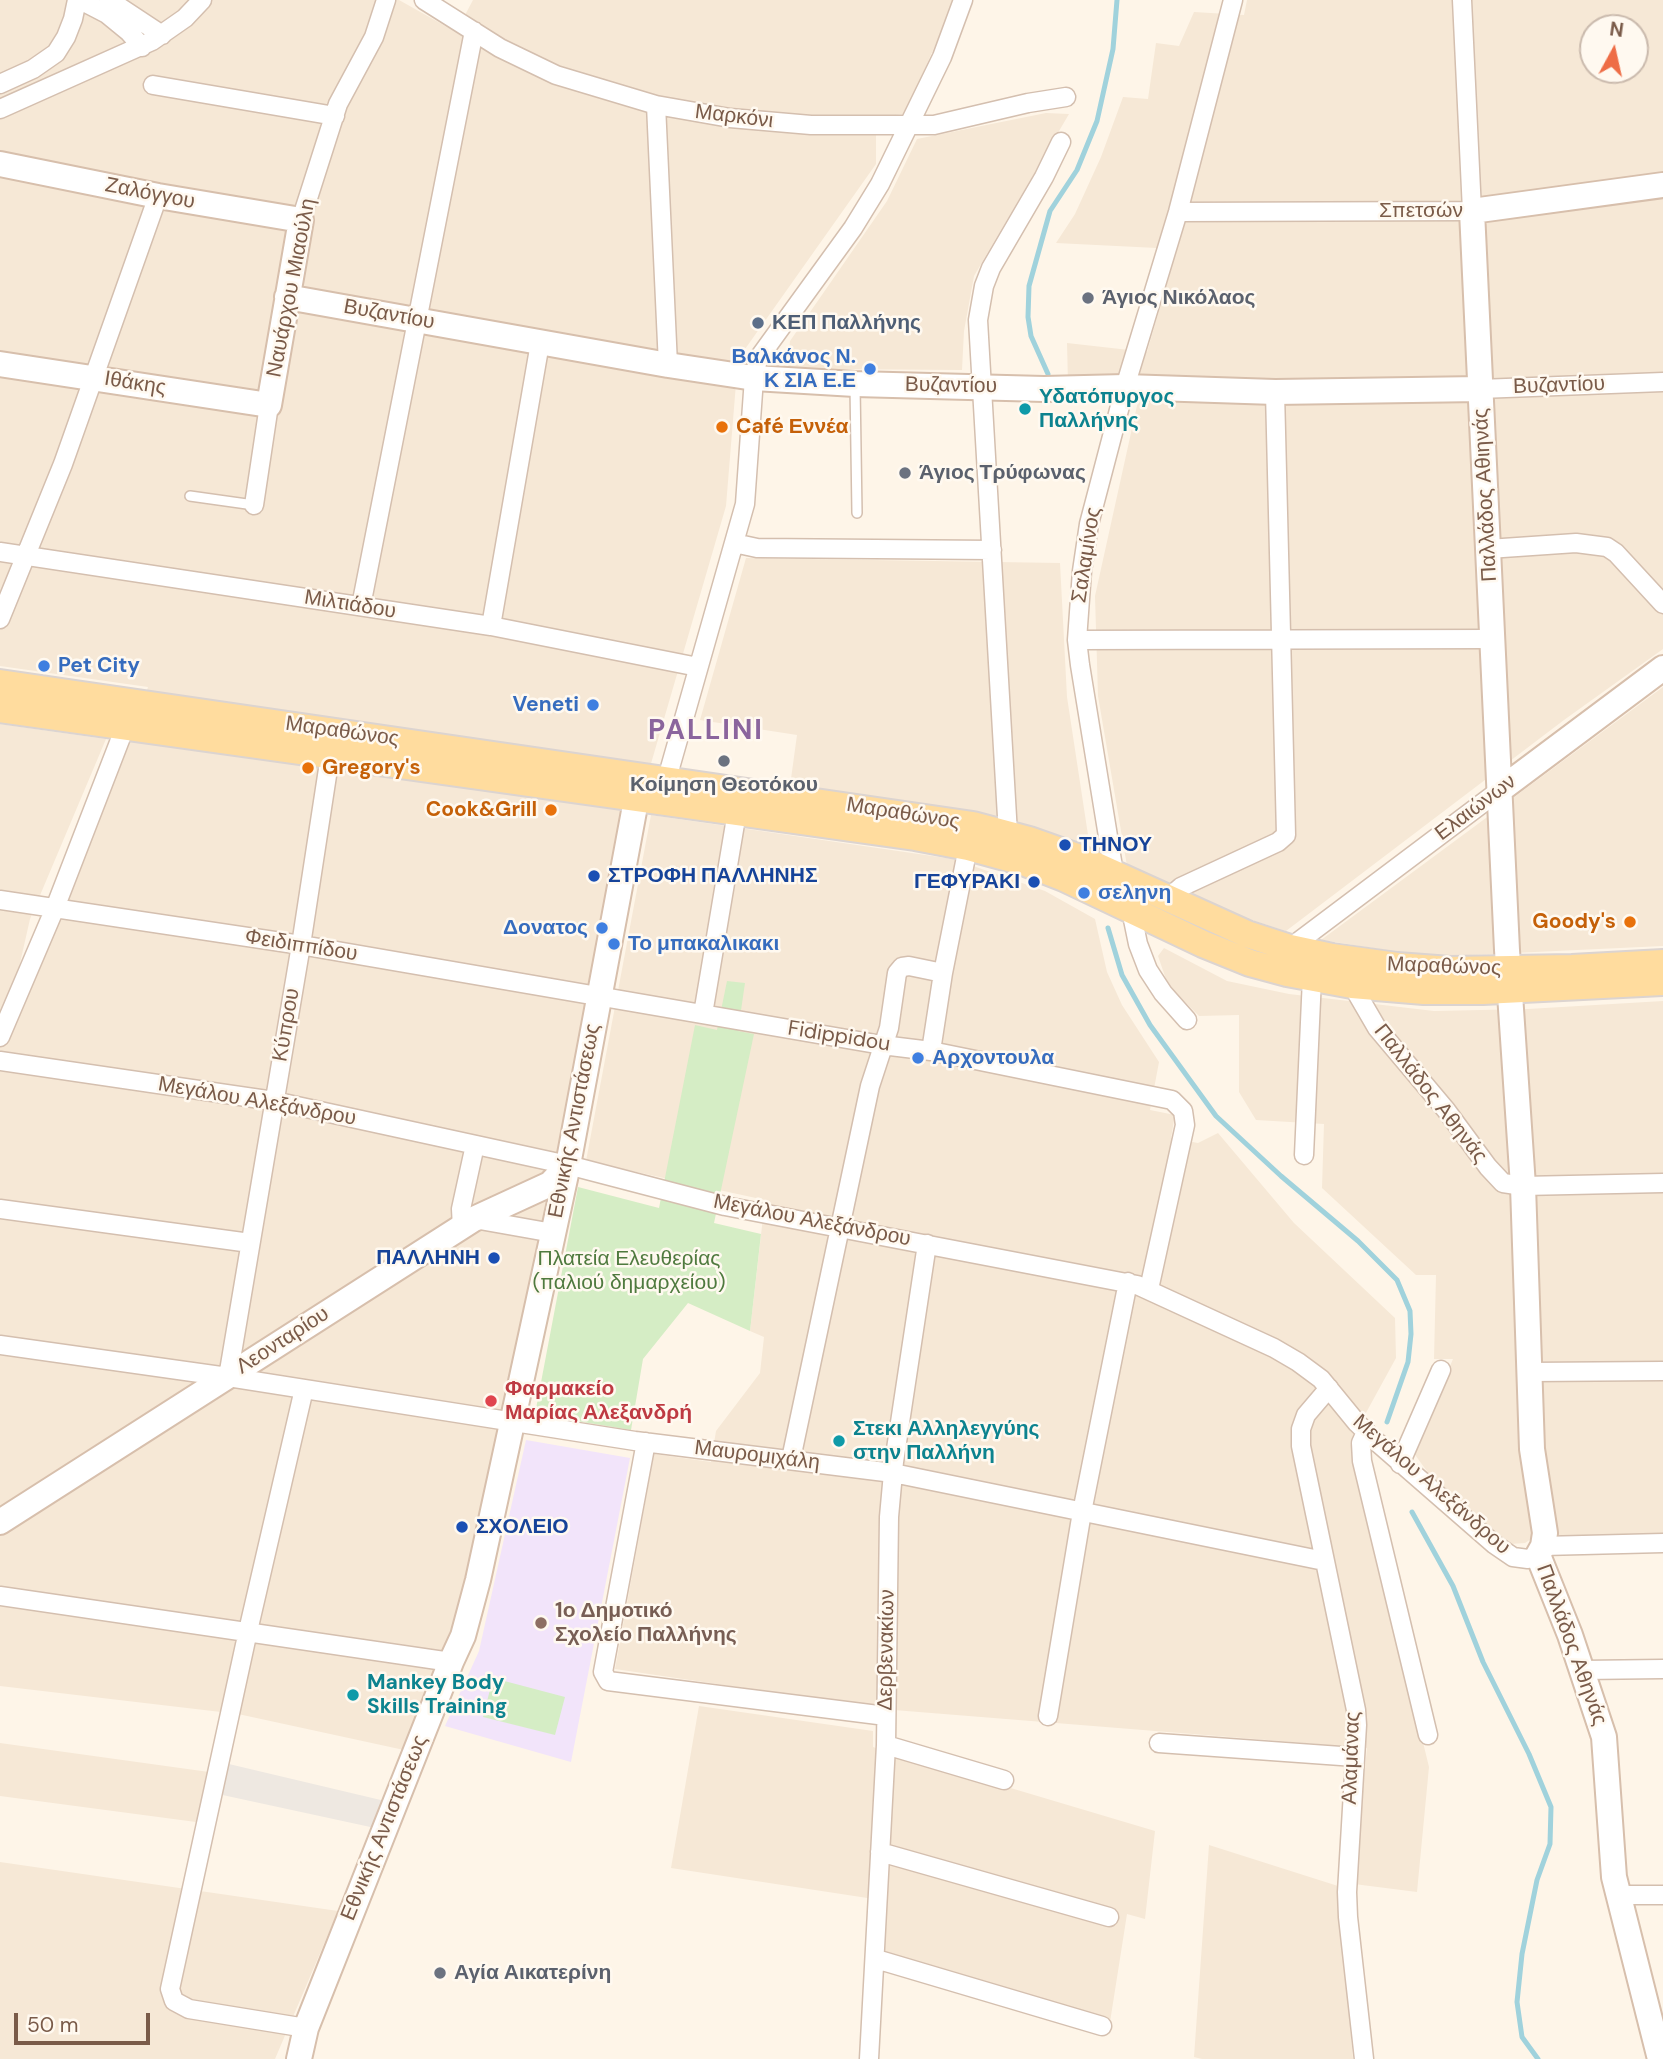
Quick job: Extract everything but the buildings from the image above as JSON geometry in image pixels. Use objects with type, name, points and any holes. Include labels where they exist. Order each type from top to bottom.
[{"type":"main road","name":"Μαραθώνος","points":[[0,682],[652,789],[737,812],[968,847],[1038,868],[1232,956],[1268,968],[1352,985],[1424,991],[1663,963]]},
{"type":"main road","name":"Μαραθώνος","points":[[0,709],[330,755],[950,820],[1008,834],[1077,856],[1239,931],[1290,948],[1332,957],[1450,970],[1510,980],[1663,982]]},
{"type":"street","points":[[0,84],[33,69],[56,54],[66,37],[78,0],[107,14],[130,32],[142,47]]},
{"type":"street","points":[[109,0],[162,35]]},
{"type":"street","points":[[0,110],[142,47],[185,18],[202,0]]},
{"type":"street","name":"Ναυάρχου Μιαούλη","points":[[254,505],[301,220],[343,95],[379,26],[386,0]]},
{"type":"street","name":"Μαρκόνι","points":[[424,0],[537,67],[591,87],[656,105],[730,118],[811,125],[909,126],[950,122],[1028,103],[1066,97]]},
{"type":"street","points":[[652,789],[698,667],[734,543],[747,487],[754,378],[758,359],[864,213],[942,57],[963,0]]},
{"type":"street","name":"Σαλαμίνος","points":[[1114,873],[1077,640],[1082,571],[1089,524],[1125,387],[1178,212],[1233,0]]},
{"type":"street","name":"Παλλάδος Αθιηνάς","points":[[1462,0],[1510,980]]},
{"type":"street","points":[[362,606],[474,31]]},
{"type":"street","points":[[153,85],[335,116]]},
{"type":"street","points":[[656,105],[668,365]]},
{"type":"street","points":[[1008,834],[978,320],[984,286],[996,258],[1044,177],[1061,142]]},
{"type":"street","name":"Ζαλόγγου","points":[[0,164],[158,196],[301,220]]},
{"type":"street","name":"Σπετσών","points":[[1178,212],[1472,211],[1663,185]]},
{"type":"street","points":[[0,619],[27,556],[94,378],[158,196]]},
{"type":"street","name":"Βυζαντίου","points":[[287,297],[754,378],[855,384],[1044,389],[1125,387],[1275,392],[1480,389],[1663,382]]},
{"type":"street","points":[[491,626],[540,342]]},
{"type":"street","name":"Ιθάκης","points":[[0,364],[269,405]]},
{"type":"street","points":[[1167,899],[1181,887],[1278,842],[1286,835],[1275,392]]},
{"type":"street","points":[[734,543],[757,548],[992,550]]},
{"type":"street","points":[[1488,549],[1576,543],[1607,547],[1616,553],[1663,604]]},
{"type":"street","name":"Μιλτιάδου","points":[[0,552],[491,626],[698,667]]},
{"type":"street","points":[[1077,640],[1492,639]]},
{"type":"street","name":"Ελαιώνων","points":[[1290,948],[1663,668]]},
{"type":"street","points":[[0,1037],[55,908],[125,727]]},
{"type":"street","name":"Κύπρου","points":[[228,1377],[301,945],[330,755]]},
{"type":"street","name":"Εθνικής Αντιστάσεως","points":[[299,2059],[306,2028],[463,1636],[478,1580],[568,1165],[600,997],[652,789]]},
{"type":"street","points":[[703,1014],[737,812]]},
{"type":"street","points":[[931,1051],[943,973],[968,847]]},
{"type":"street","name":"Φειδιππίδου","points":[[0,900],[301,945],[600,997]]},
{"type":"street","points":[[1131,910],[1138,944],[1149,970],[1163,993],[1187,1020]]},
{"type":"street","points":[[792,1460],[870,1086],[889,1028],[897,973],[902,967],[909,966],[943,973]]},
{"type":"street","points":[[1304,1155],[1312,978]]},
{"type":"street","name":"Παλλάδος Αθηνάς","points":[[1510,980],[1523,1186],[1532,1449],[1544,1525],[1540,1551],[1604,1737],[1608,1765],[1611,1854],[1618,1895],[1660,2059]]},
{"type":"street","name":"Παλλάδος Αθηνάς","points":[[1352,985],[1377,1028],[1446,1110],[1494,1175],[1503,1183],[1523,1186]]},
{"type":"street","name":"Fidippidou","points":[[600,997],[931,1051],[1172,1101],[1183,1111],[1185,1125],[1149,1289]]},
{"type":"street","name":"Μεγάλου Αλεξάνδρου","points":[[0,1062],[274,1101],[568,1165],[724,1206],[1128,1282],[1149,1289],[1286,1354],[1308,1368],[1329,1388],[1366,1432],[1400,1464],[1506,1553],[1520,1559],[1540,1551],[1663,1543]]},
{"type":"street","points":[[475,1145],[461,1209],[468,1224],[553,1233]]},
{"type":"street","name":"Λεονταρίου","points":[[3,1518],[201,1382],[228,1377],[468,1224],[504,1203],[540,1189],[568,1165]]},
{"type":"street","points":[[1523,1186],[1663,1183]]},
{"type":"street","points":[[0,1209],[250,1243]]},
{"type":"street","name":"Δερβενακίων","points":[[869,2059],[886,1745],[893,1473],[927,1244]]},
{"type":"street","points":[[1048,1716],[1082,1512],[1128,1282]]},
{"type":"street","points":[[0,1345],[201,1382]]},
{"type":"street","points":[[1400,1464],[1441,1370]]},
{"type":"street","points":[[1531,1372],[1663,1371]]},
{"type":"street","name":"Μαυρομιχάλη","points":[[228,1377],[646,1442],[893,1473],[1324,1561]]},
{"type":"street","name":"Αλαμάνας","points":[[1329,1388],[1307,1415],[1300,1437],[1356,1710],[1348,1917],[1364,2059]]},
{"type":"street","points":[[304,1389],[170,1989],[174,2001],[189,2008],[306,2028]]},
{"type":"street","points":[[1366,1432],[1361,1443],[1362,1461],[1428,1735]]},
{"type":"street","points":[[646,1442],[603,1672],[608,1681],[886,1716]]},
{"type":"street","points":[[0,1596],[451,1662]]},
{"type":"street","points":[[1582,1670],[1663,1669]]},
{"type":"street","points":[[1159,1743],[1355,1757]]},
{"type":"street","points":[[886,1745],[1004,1780]]},
{"type":"street","points":[[880,1852],[1109,1917]]},
{"type":"street","points":[[1618,1895],[1663,1895]]},
{"type":"street","points":[[876,1959],[1102,2026]]},
{"type":"lane","points":[[855,384],[857,513]]},
{"type":"lane","points":[[190,496],[254,505]]},
{"type":"shaded area","points":[[0,0],[399,0],[456,32],[473,0],[955,0],[905,114],[876,117],[876,164],[738,359],[726,506],[650,767],[461,1603],[404,1750],[238,1714],[0,1686],[0,724],[106,739],[30,919],[18,972],[52,925],[129,745],[148,687],[0,666]]},
{"type":"shaded area","points":[[1247,0],[1663,0],[1663,649],[1564,720],[1286,931],[1217,909],[1127,866],[1098,696],[1095,596],[1142,383],[1068,383],[1067,343],[1147,352],[1177,249],[1056,243],[1075,214],[1101,157],[1123,97],[1148,99],[1156,43],[1179,46],[1194,12],[1244,15]]},
{"type":"shaded area","points":[[1046,113],[1069,114],[974,276],[964,331],[962,370],[822,369],[788,366],[790,341],[887,201],[917,139]]},
{"type":"shaded area","points":[[746,558],[1060,563],[1067,697],[1090,848],[1037,828],[989,815],[790,786],[797,735],[700,720]]},
{"type":"shaded area","points":[[1663,687],[1663,946],[1449,956],[1405,953],[1321,940]]},
{"type":"shaded area","points":[[651,815],[953,859],[1045,891],[1095,919],[1107,972],[1122,1005],[1159,1062],[1150,1110],[1175,1115],[1171,1138],[1198,1143],[1218,1133],[1294,1223],[1395,1318],[1396,1358],[1350,1442],[1429,1767],[1417,1892],[1354,1884],[1367,1748],[894,1710],[615,1669],[654,1454],[711,1462],[716,1431],[760,1373],[764,1337],[750,1331],[765,1200],[586,1161]]},
{"type":"shaded area","points":[[1164,948],[1227,981],[1289,994],[1434,1011],[1528,1009],[1663,1001],[1663,1534],[1534,1537],[1525,1543],[1510,1544],[1429,1474],[1413,1452],[1453,1359],[1434,1359],[1436,1275],[1416,1275],[1322,1188],[1324,1124],[1256,1120],[1239,1092],[1239,1015],[1199,1016],[1168,985],[1158,956]]},
{"type":"shaded area","name":"1ο Δημοτικό Σχολείο Παλλήνης","points":[[526,1440],[630,1458],[571,1762],[445,1726],[479,1651]]},
{"type":"shaded area","points":[[699,1706],[873,1731],[873,1747],[1155,1831],[1145,1919],[1127,1914],[1110,2022],[884,1954],[887,1901],[671,1868]]},
{"type":"shaded area","points":[[0,1743],[209,1772],[196,1822],[0,1796]]},
{"type":"shaded area","points":[[212,1760],[385,1801],[375,1828],[204,1791]]},
{"type":"shaded area","points":[[1209,1845],[1338,1886],[1353,2059],[1194,2057]]},
{"type":"shaded area","points":[[0,1862],[338,1911],[275,2059],[0,2059]]},
{"type":"green space","name":"Πλατεία Ελευθερίας (παλιού δημαρχείου)","points":[[727,981],[745,983],[738,1031],[754,1034],[714,1223],[761,1234],[750,1331],[688,1303],[643,1359],[631,1430],[535,1414],[578,1187],[659,1208],[695,1025],[717,1030]]},
{"type":"green space","points":[[493,1678],[565,1697],[555,1735],[483,1717]]},
{"type":"waterway","points":[[1048,374],[1031,336],[1028,317],[1029,286],[1050,211],[1077,170],[1097,121],[1113,49],[1117,0]]},
{"type":"waterway","points":[[1108,928],[1122,975],[1150,1025],[1216,1116],[1358,1241],[1397,1280],[1410,1311],[1411,1334],[1408,1362],[1387,1422]]},
{"type":"waterway","points":[[1412,1512],[1453,1586],[1483,1662],[1529,1754],[1551,1807],[1550,1844],[1537,1880],[1522,1954],[1517,2002],[1522,2037],[1538,2059]]},
{"type":"place","name":"Άγιος Νικόλαος","points":[[1088,298]]},
{"type":"place","name":"ΚΕΠ Παλλήνης","points":[[758,323]]},
{"type":"place","name":"Βαλκάνος Ν. Κ ΣΙΑ Ε.Ε","points":[[870,369]]},
{"type":"place","name":"Υδατόπυργος Παλλήνης","points":[[1025,409]]},
{"type":"place","name":"Café Εννέα","points":[[722,427]]},
{"type":"place","name":"Άγιος Τρύφωνας","points":[[905,473]]},
{"type":"place","name":"Pet City","points":[[44,666]]},
{"type":"place","name":"Veneti","points":[[593,705]]},
{"type":"place","name":"Κοίμηση Θεοτόκου","points":[[724,761]]},
{"type":"place","name":"Gregory's","points":[[308,768]]},
{"type":"place","name":"Cook&Grill","points":[[551,810]]},
{"type":"place","name":"ΤΗΝΟΥ","points":[[1065,845]]},
{"type":"place","name":"ΣΤΡΟΦΗ ΠΑΛΛΗΝΗΣ","points":[[594,876]]},
{"type":"place","name":"ΓΕΦΥΡΑΚΙ","points":[[1034,882]]},
{"type":"place","name":"σεληνη","points":[[1084,893]]},
{"type":"place","name":"Goody's","points":[[1630,922]]},
{"type":"place","name":"Δονατος","points":[[602,928]]},
{"type":"place","name":"Το μπακαλικακι","points":[[614,944]]},
{"type":"place","name":"Αρχοντουλα","points":[[918,1058]]},
{"type":"place","name":"ΠΑΛΛΗΝΗ","points":[[494,1258]]},
{"type":"place","name":"Φαρμακείο Μαρίας Αλεξανδρή","points":[[491,1401]]},
{"type":"place","name":"Στεκι Αλληλεγγύης στην Παλλήνη","points":[[839,1441]]},
{"type":"place","name":"ΣΧΟΛΕΙΟ","points":[[462,1527]]},
{"type":"place","name":"1ο Δημοτικό Σχολείο Παλλήνης","points":[[541,1623]]},
{"type":"place","name":"Mankey Body Skills Training","points":[[353,1695]]},
{"type":"place","name":"Αγία Αικατερίνη","points":[[440,1973]]},
{"type":"district","name":"PALLINI","points":[[706,732]]}]
